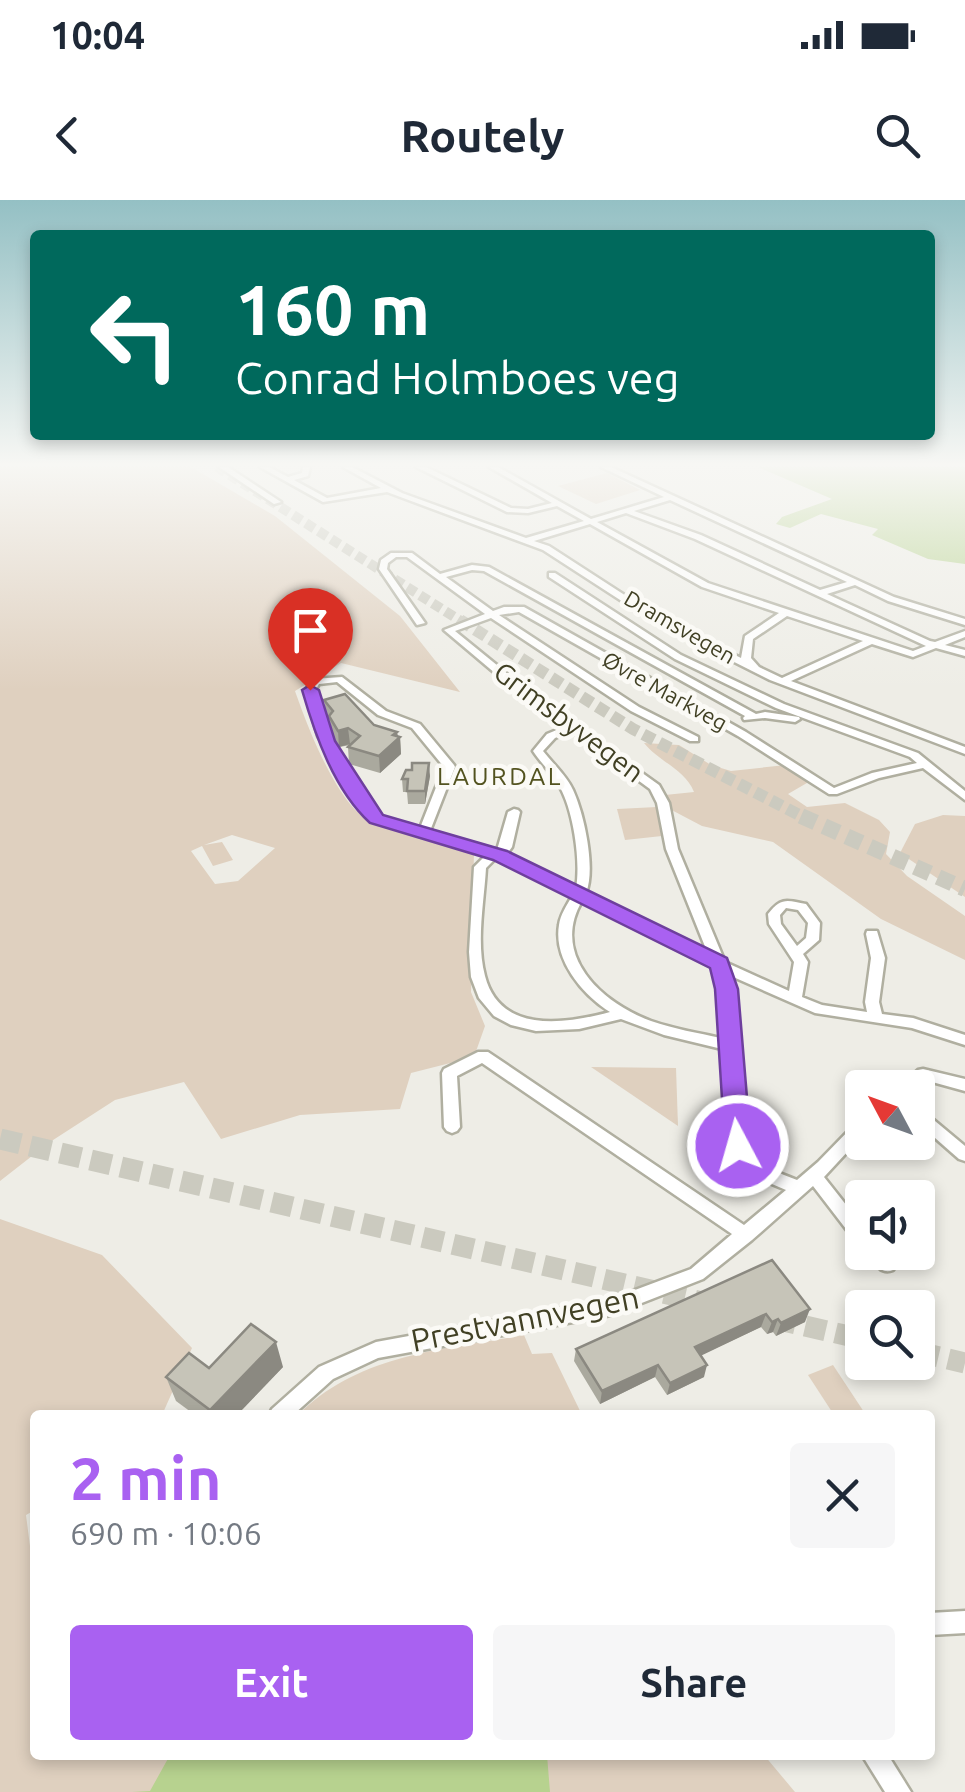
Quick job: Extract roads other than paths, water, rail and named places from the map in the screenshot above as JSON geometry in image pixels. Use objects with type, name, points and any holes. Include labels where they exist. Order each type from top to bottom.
[{"type":"street","name":"Dramsvegen","points":[[530,541],[612,588],[654,618],[755,670],[965,751]]},
{"type":"street","points":[[624,541],[710,588],[911,654],[965,634]]},
{"type":"street","points":[[707,541],[936,646],[965,654]]},
{"type":"street","points":[[767,541],[891,599],[965,622]]},
{"type":"street","points":[[420,622],[383,568],[387,558],[405,554],[635,709],[694,739]]},
{"type":"street","points":[[438,577],[470,567],[483,568],[753,716],[915,733]]},
{"type":"street","points":[[552,574],[666,650],[770,701],[907,752],[965,798]]},
{"type":"street","points":[[820,593],[858,582]]},
{"type":"street","name":"Øvre Markveg","points":[[491,614],[521,608],[833,792],[871,776],[926,764]]},
{"type":"street","points":[[755,670],[746,659],[748,638],[785,613]]},
{"type":"street","name":"Grimsbyvegen","points":[[491,614],[449,631],[655,787],[663,803],[672,849],[720,964],[726,989],[735,1133],[740,1153],[758,1170],[798,1188]]},
{"type":"street","points":[[782,682],[871,641]]},
{"type":"street","points":[[424,832],[451,770],[416,726],[378,711],[336,678],[321,679],[310,690],[324,736],[368,811],[385,822],[497,854],[794,999],[844,1016],[921,1025],[965,1040]]},
{"type":"street","points":[[726,726],[753,716]]},
{"type":"street","points":[[572,727],[551,736],[538,750],[566,787],[573,806],[583,882],[565,924],[569,956],[587,985],[619,1015],[650,1028],[729,1045]]},
{"type":"street","points":[[514,812],[506,847],[480,867],[477,976],[488,1000],[509,1018],[538,1028],[619,1015]]},
{"type":"street","points":[[872,934],[878,958],[872,1002],[876,1018]]},
{"type":"street","points":[[794,999],[802,972],[796,953]]},
{"type":"street","points":[[452,1128],[450,1073],[483,1056],[746,1234]]},
{"type":"street","points":[[935,1077],[965,1085]]},
{"type":"street","points":[[935,1129],[965,1155]]},
{"type":"street","name":"Prestvannvegen","points":[[283,1410],[312,1383],[359,1356],[411,1342],[611,1307],[697,1274],[814,1176],[845,1144]]},
{"type":"street","points":[[814,1176],[845,1216]]},
{"type":"street","points":[[935,1624],[965,1622]]},
{"type":"street","points":[[877,1760],[899,1792]]},
{"type":"tunnel","points":[[335,541],[464,623]]},
{"type":"tunnel","points":[[460,620],[633,729],[802,817]]},
{"type":"tunnel","points":[[802,817],[965,889]]},
{"type":"tunnel","points":[[802,817],[807,819]]},
{"type":"tunnel","points":[[0,1139],[706,1303]]},
{"type":"tunnel","points":[[775,1319],[845,1335]]},
{"type":"tunnel","points":[[935,1356],[965,1363]]},
{"type":"district","name":"LAURDAL","points":[[500,776]]}]
